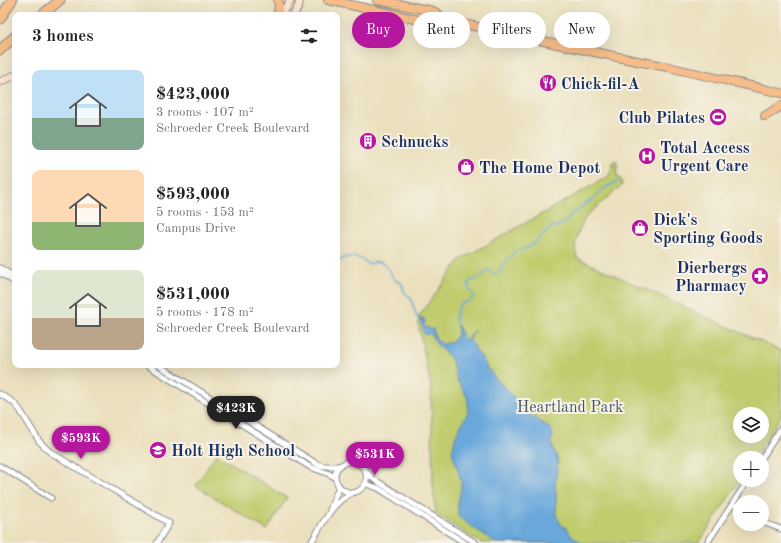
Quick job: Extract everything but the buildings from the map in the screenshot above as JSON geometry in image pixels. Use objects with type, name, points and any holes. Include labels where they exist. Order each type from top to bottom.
[{"type":"highway","points":[[0,19],[12,0]]},
{"type":"highway","points":[[46,12],[60,0]]},
{"type":"highway","points":[[0,50],[12,39]]},
{"type":"main road","points":[[278,0],[280,12]]},
{"type":"main road","points":[[282,12],[291,0]]},
{"type":"main road","points":[[296,12],[299,5],[299,0]]},
{"type":"main road","points":[[328,0],[413,19]]},
{"type":"main road","points":[[378,0],[435,12]]},
{"type":"main road","points":[[470,25],[632,60],[668,66],[781,93]]},
{"type":"main road","points":[[0,82],[12,76]]},
{"type":"main road","points":[[765,116],[781,106]]},
{"type":"street","points":[[0,268],[12,275]]},
{"type":"street","points":[[0,273],[12,280]]},
{"type":"street","points":[[152,368],[310,467],[335,477]]},
{"type":"street","points":[[163,368],[317,464],[324,466],[339,466]]},
{"type":"street","points":[[0,394],[13,402],[20,410],[38,441],[50,452],[169,523],[157,543]]},
{"type":"street","points":[[766,451],[781,428]]},
{"type":"street","points":[[311,543],[328,514],[338,489],[335,477],[336,471],[339,466],[345,462],[351,461],[356,462],[365,469],[372,478],[476,543]]},
{"type":"street","points":[[0,466],[52,498]]},
{"type":"street","points":[[338,485],[348,492],[358,491],[366,484],[366,472]]},
{"type":"street","points":[[366,484],[378,488],[465,543]]},
{"type":"street","points":[[328,514],[344,497],[352,492]]},
{"type":"street","points":[[707,543],[733,504]]},
{"type":"street","points":[[769,524],[781,528]]},
{"type":"green space","name":"Heartland Park","points":[[614,161],[617,161],[617,177],[620,178],[622,185],[586,216],[578,233],[575,247],[577,258],[781,351],[781,416],[769,435],[769,407],[733,407],[733,443],[764,443],[758,451],[733,451],[733,487],[735,487],[699,543],[481,543],[436,514],[433,487],[431,387],[418,324],[419,316],[460,260],[609,176]]},
{"type":"green space","points":[[216,454],[287,498],[267,530],[196,486]]},
{"type":"water","points":[[423,318],[426,328],[430,328],[432,330],[433,328],[436,339],[442,344],[454,340],[458,333],[457,325],[460,328],[462,337],[465,340],[467,340],[475,331],[471,337],[471,343],[475,346],[474,349],[481,356],[487,368],[513,396],[523,411],[551,429],[553,437],[551,441],[558,463],[555,486],[556,515],[562,526],[582,543],[496,543],[458,516],[458,501],[461,480],[452,451],[456,435],[468,412],[468,402],[467,397],[457,380],[452,361],[449,356],[437,345],[431,334],[424,334],[420,319]]},
{"type":"waterway","points":[[457,325],[455,318],[459,305],[468,302],[474,297],[470,290],[468,284],[469,282],[474,279],[478,279],[488,270],[494,274],[502,271],[501,266],[515,251],[525,249],[532,245],[552,226],[556,227],[566,222],[571,214],[578,211],[584,204],[591,201],[603,189],[618,181]]},
{"type":"waterway","points":[[340,261],[348,257],[357,257],[368,264],[379,262],[385,265],[396,281],[402,284],[404,292],[411,298],[416,315],[420,319]]},
{"type":"place","name":"Chick-fil-A","points":[[548,83]]},
{"type":"place","name":"Club Pilates","points":[[718,117]]},
{"type":"place","name":"Schnucks","points":[[368,141]]},
{"type":"place","name":"Total Access Urgent Care","points":[[647,156]]},
{"type":"place","name":"The Home Depot","points":[[466,167]]},
{"type":"place","name":"Dick's Sporting Goods","points":[[640,228]]},
{"type":"place","name":"Dierbergs Pharmacy","points":[[760,276]]},
{"type":"place","name":"Holt High School","points":[[158,450]]}]
